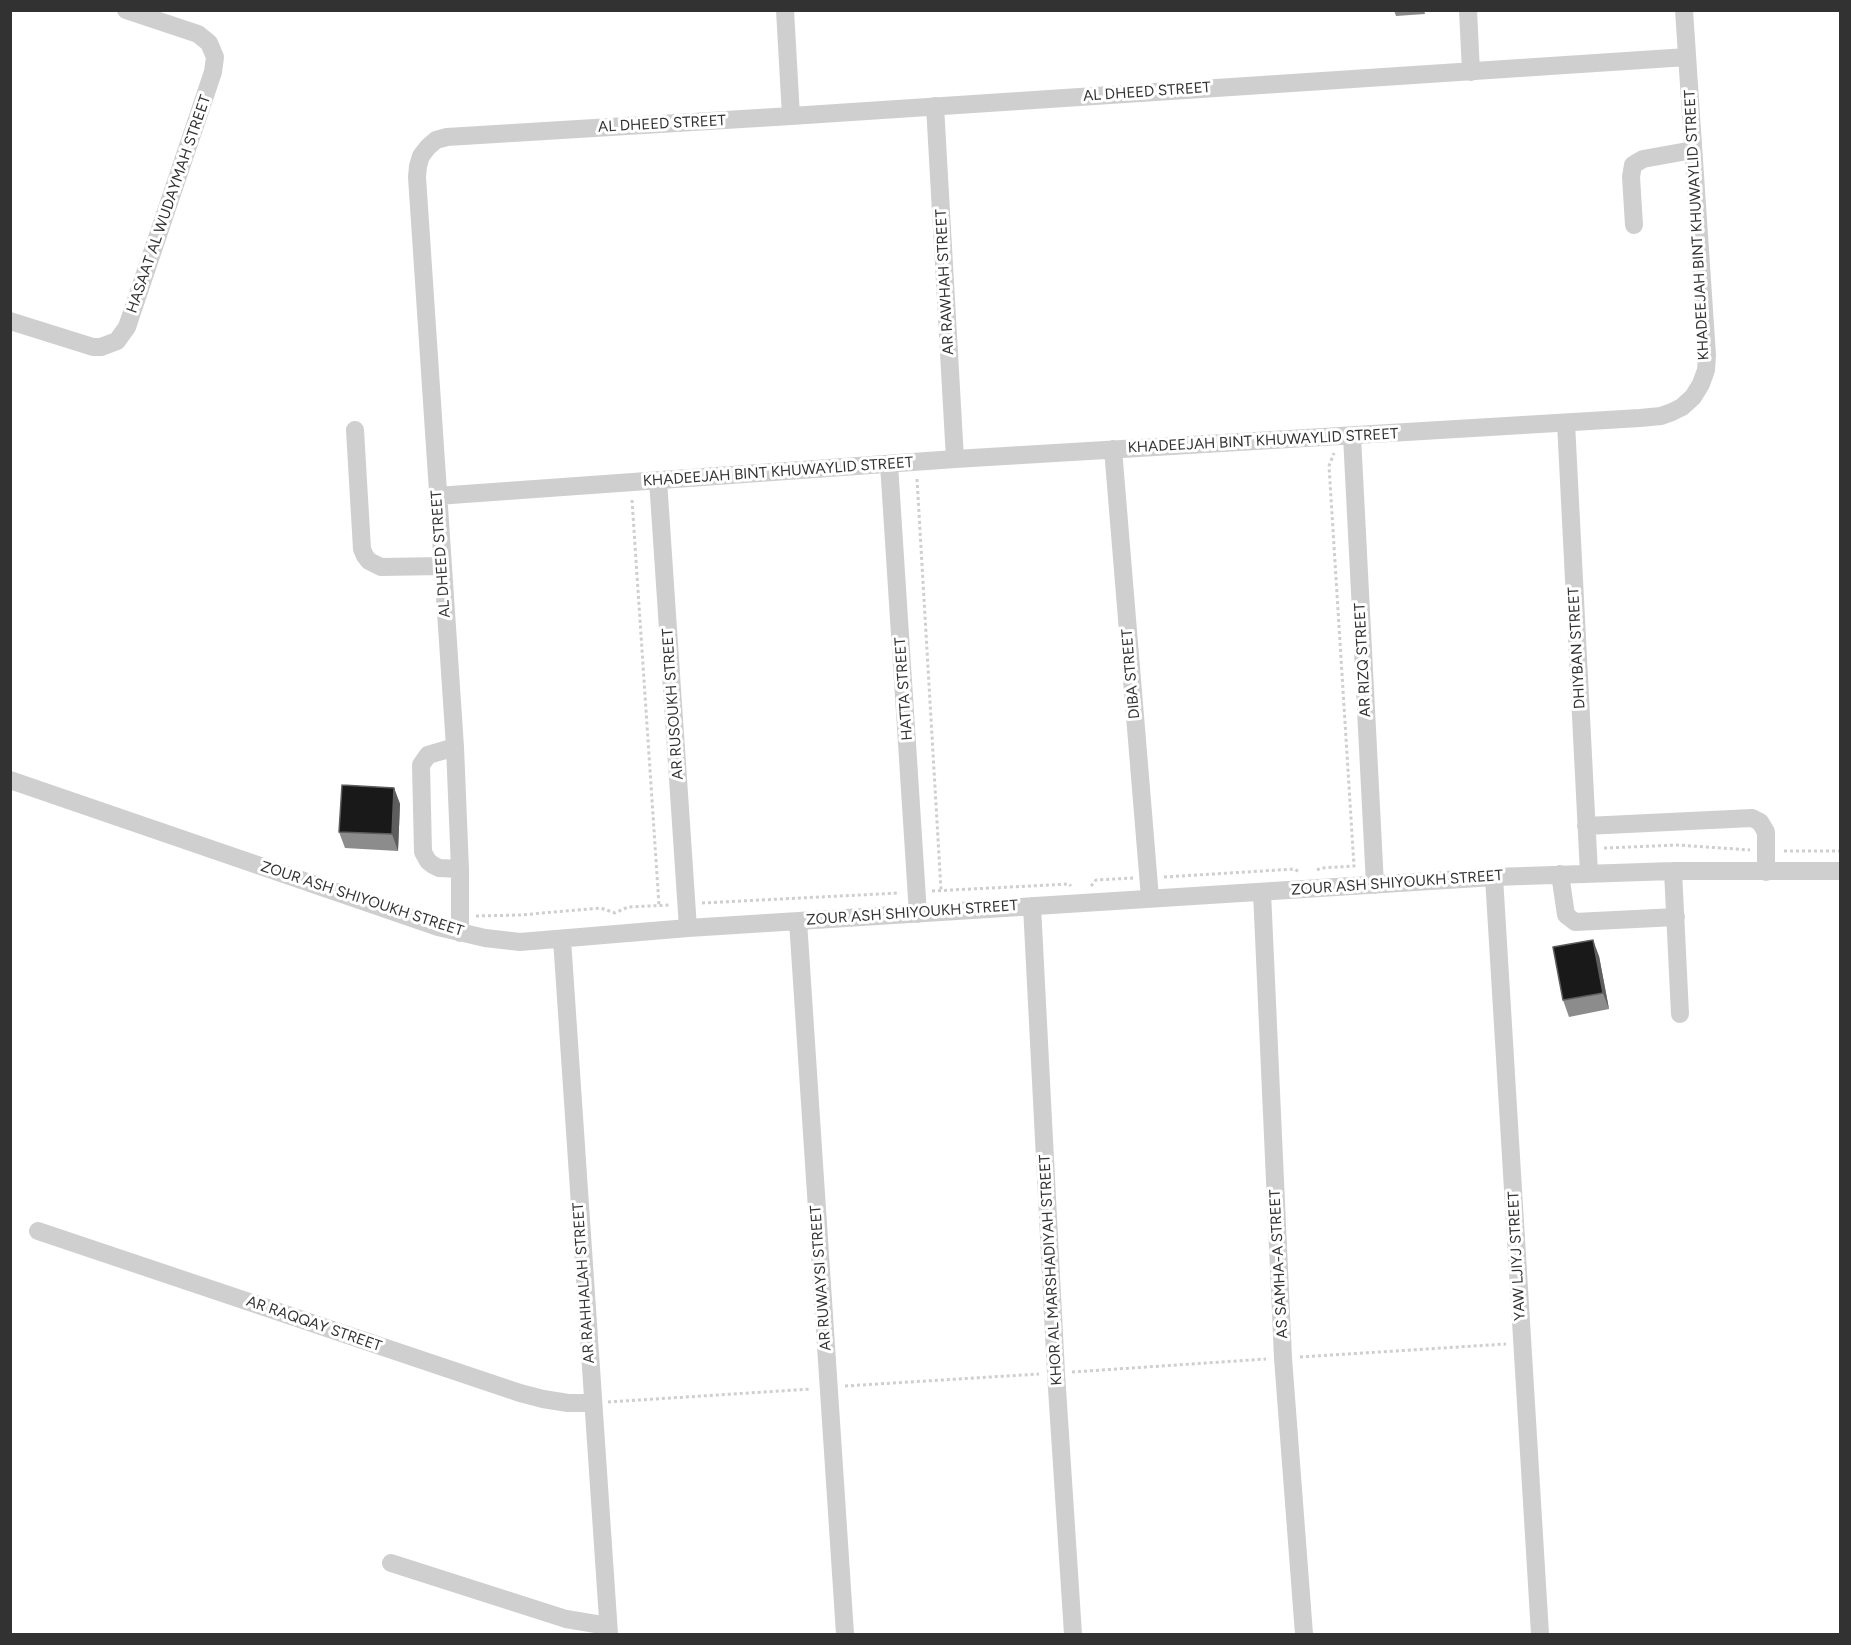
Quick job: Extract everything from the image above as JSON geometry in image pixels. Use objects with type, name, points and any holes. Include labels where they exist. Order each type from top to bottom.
[{"type":"street","name":"HASAAT AL WUDAYMAH STREET","points":[[10,321],[93,347],[101,347],[117,340],[127,327],[213,72],[215,57],[209,43],[198,34],[126,10]]},
{"type":"street","points":[[785,10],[791,116]]},
{"type":"street","points":[[1467,10],[1471,72]]},
{"type":"street","name":"KHADEEJAH BINT KHUWAYLID STREET","points":[[437,496],[955,459],[1661,416],[1682,407],[1693,397],[1706,370],[1707,355],[1684,10]]},
{"type":"street","name":"AL DHEED STREET","points":[[460,924],[460,869],[454,747],[417,177],[421,156],[436,140],[447,137],[1687,57]]},
{"type":"street","name":"AR RAWHAH STREET","points":[[935,106],[955,459]]},
{"type":"street","points":[[1634,225],[1630,177],[1633,165],[1643,159],[1693,150]]},
{"type":"street","name":"DHIYBAN STREET","points":[[1566,423],[1589,873]]},
{"type":"street","points":[[355,429],[362,542],[365,556],[374,565],[387,568],[442,566]]},
{"type":"street","name":"AR RIZQ STREET","points":[[1352,436],[1375,885]]},
{"type":"street","name":"DIBA STREET","points":[[1113,449],[1149,898]]},
{"type":"street","name":"HATTA STREET","points":[[889,464],[918,914]]},
{"type":"street","name":"AR RUSOUKH STREET","points":[[658,480],[688,928]]},
{"type":"street","points":[[454,747],[428,755],[421,765],[423,852],[433,865],[460,869]]},
{"type":"street","name":"ZOUR ASH SHIYOUKH STREET","points":[[10,780],[438,927],[460,924],[485,938],[520,942],[688,928],[1494,877],[1673,871],[1840,871]]},
{"type":"street","points":[[1586,826],[1752,818],[1760,822],[1766,832],[1766,872]]},
{"type":"street","points":[[1673,871],[1680,1014]]},
{"type":"street","points":[[1560,874],[1564,910],[1575,922],[1676,917]]},
{"type":"street","name":"YAW LJIYJ STREET","points":[[1494,877],[1540,1635]]},
{"type":"street","name":"AS SAMHA-A STREET","points":[[1262,892],[1283,1358],[1304,1635]]},
{"type":"street","name":"KHOR AL MARSHADIYAH STREET","points":[[1032,906],[1056,1373],[1073,1635]]},
{"type":"street","name":"AR RUWAYSI STREET","points":[[798,921],[845,1635]]},
{"type":"street","name":"AR RAHHALAH STREET","points":[[391,1563],[566,1619],[609,1630],[562,939]]},
{"type":"street","name":"AR RAQQAY STREET","points":[[38,1231],[520,1393],[568,1403],[592,1403]]},
{"type":"path","points":[[1314,873],[1321,867],[1354,866],[1329,466],[1334,454],[1330,447],[1321,447],[1321,437]]},
{"type":"path","points":[[916,462],[942,890]]},
{"type":"path","points":[[631,482],[659,905]]},
{"type":"path","points":[[1587,849],[1677,845],[1766,851],[1840,851]]},
{"type":"path","points":[[1088,891],[1096,880],[1295,869],[1301,874],[1307,873]]},
{"type":"path","points":[[460,924],[520,915],[601,908],[615,913],[628,907],[659,905],[1069,884],[1076,891]]},
{"type":"building","points":[[342,785],[394,788],[392,834],[339,832]]},
{"type":"building","points":[[1593,940],[1603,993],[1563,1000],[1553,947]]}]
